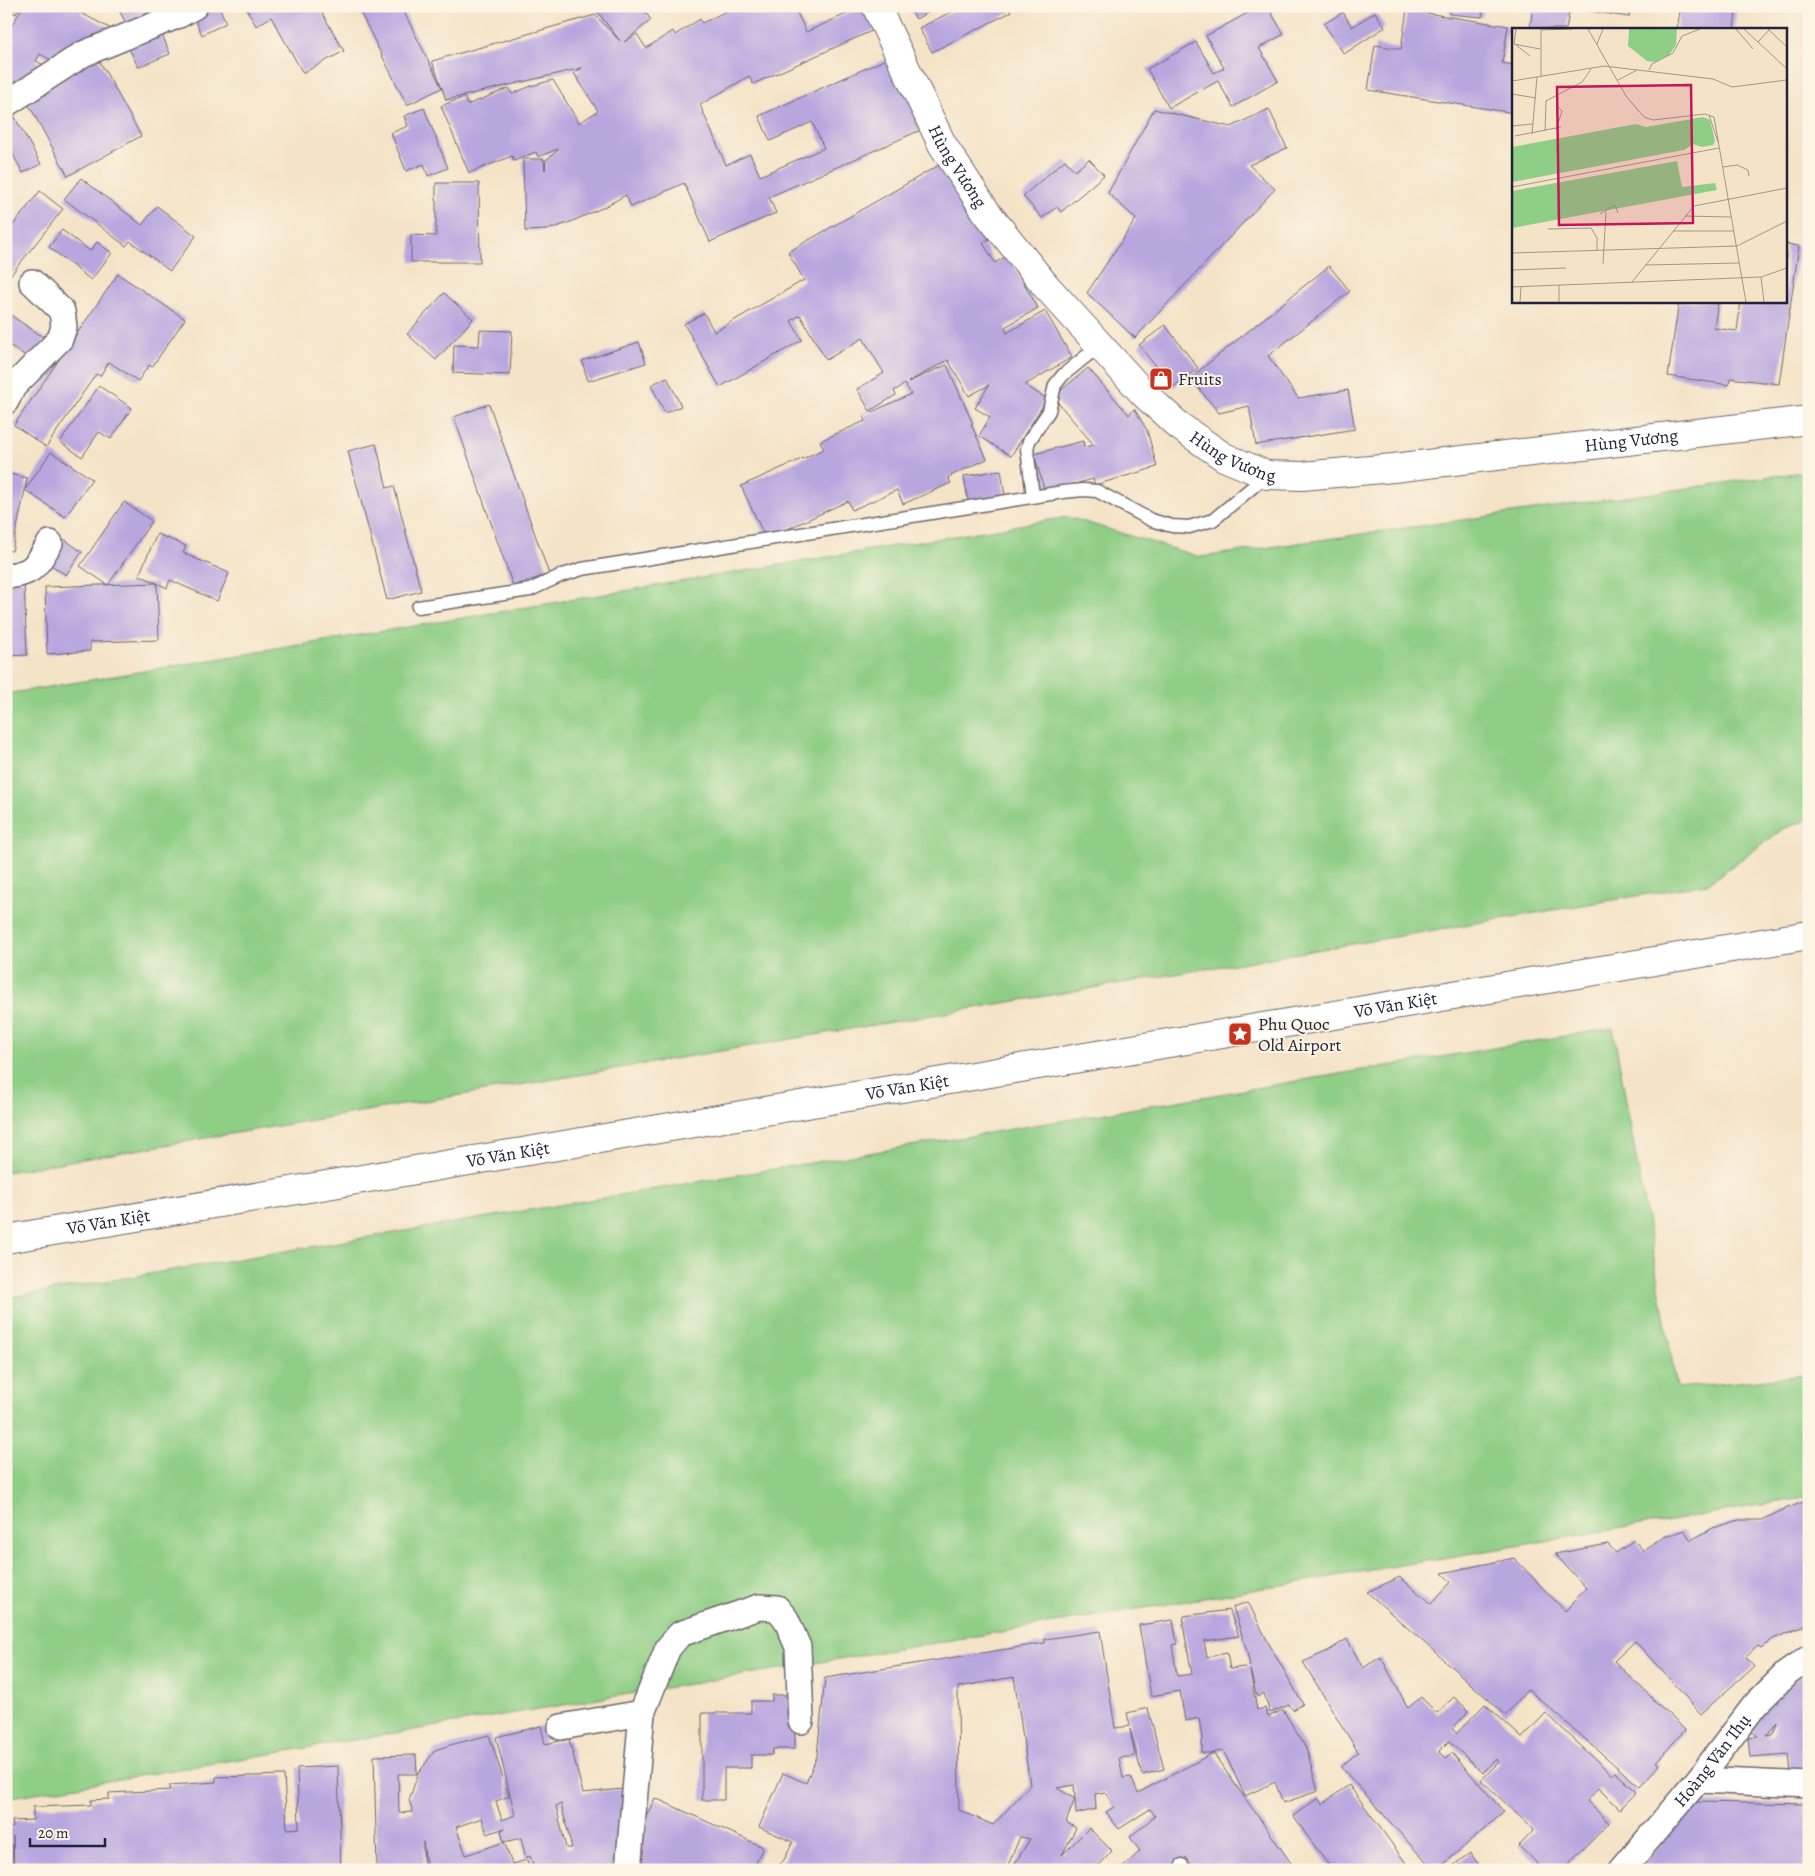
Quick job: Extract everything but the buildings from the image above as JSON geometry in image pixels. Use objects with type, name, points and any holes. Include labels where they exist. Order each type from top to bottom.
[{"type":"street","points":[[6,104],[83,54],[179,15],[195,6]]},
{"type":"street","name":"Hùng Vương","points":[[876,6],[942,144],[982,206],[1044,285],[1144,394],[1179,426],[1224,457],[1267,475],[1302,476],[1393,468],[1809,420]]},
{"type":"street","points":[[6,401],[13,387],[60,339],[64,327],[62,311],[32,282]]},
{"type":"street","points":[[6,576],[27,573],[38,563],[50,543]]},
{"type":"street","name":"Võ Văn Kiệt","points":[[6,1239],[1809,934]]},
{"type":"street","points":[[628,1870],[642,1713],[668,1648],[680,1634],[759,1607],[777,1608],[786,1620],[798,1646],[801,1721]]},
{"type":"street","name":"Hoàng Văn Thụ","points":[[1622,1870],[1698,1780],[1755,1705],[1786,1674],[1809,1658]]},
{"type":"street","points":[[561,1726],[642,1713]]},
{"type":"street","points":[[1698,1780],[1809,1785]]},
{"type":"lane","points":[[1033,496],[1027,449],[1029,441],[1049,411],[1055,385],[1063,375],[1100,345]]},
{"type":"lane","points":[[418,607],[530,590],[560,576],[582,569],[1033,496],[1083,490],[1097,491],[1151,520],[1172,526],[1189,527],[1213,520],[1267,475]]},
{"type":"green space","points":[[1809,471],[1809,819],[1783,829],[1707,884],[6,1172],[6,694],[1068,517],[1200,557]]},
{"type":"green space","points":[[1613,1028],[1677,1388],[1809,1375],[1809,1497],[6,1798],[6,1298]]},
{"type":"place","name":"Fruits","points":[[1161,379]]},
{"type":"place","name":"Phu Quoc Old Airport","points":[[1240,1034]]}]
